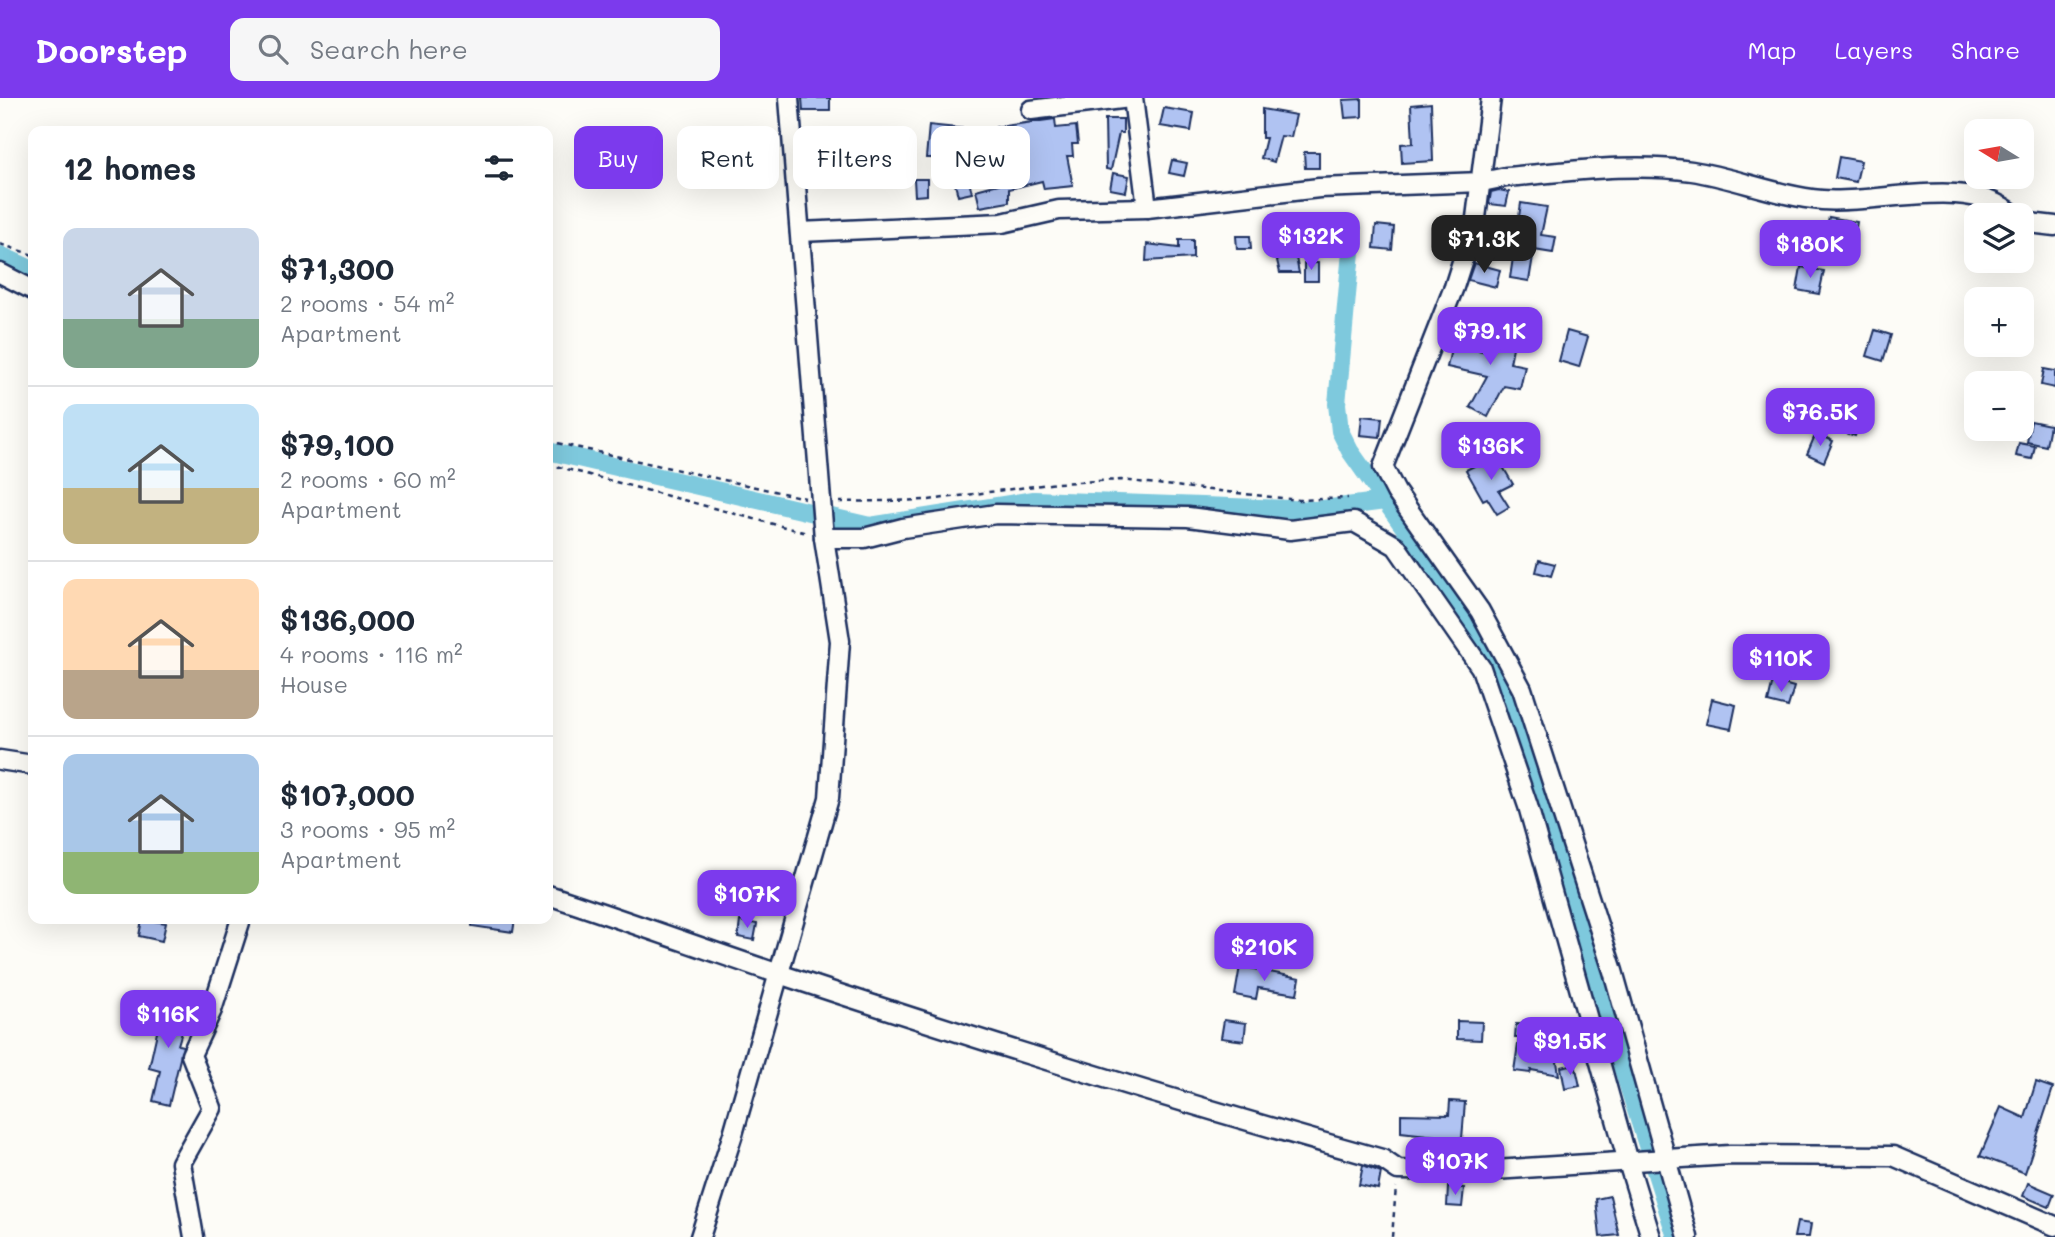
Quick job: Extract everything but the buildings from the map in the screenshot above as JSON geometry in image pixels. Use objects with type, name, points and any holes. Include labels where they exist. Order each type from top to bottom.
[{"type":"street","points":[[700,1237],[733,1134],[829,798],[840,641],[824,538],[789,98]]},
{"type":"street","points":[[1031,110],[1132,98],[1147,208]]},
{"type":"street","points":[[1491,98],[1476,218],[1454,287],[1383,467],[1396,492],[1480,611],[1522,689],[1613,971],[1688,1237]]},
{"type":"street","points":[[800,232],[1002,223],[1059,210],[1147,208],[1318,188],[1482,182],[1506,177],[1655,169],[1691,171],[1823,200],[1965,195],[1998,203]]},
{"type":"street","points":[[2034,224],[2055,226]]},
{"type":"street","points":[[0,273],[28,287]]},
{"type":"street","points":[[824,538],[864,538],[902,528],[996,514],[1188,517],[1290,530],[1354,522],[1396,546],[1481,668],[1528,806],[1651,1237]]},
{"type":"street","points":[[0,760],[28,764]]},
{"type":"street","points":[[553,897],[777,973],[1257,1124],[1382,1159],[1398,1170],[1511,1171],[1730,1154],[1893,1156],[2055,1226]]},
{"type":"street","points":[[194,1237],[181,1163],[212,1108],[191,1055],[212,1010],[239,924]]},
{"type":"path","points":[[0,244],[28,253]]},
{"type":"path","points":[[553,442],[823,502],[929,500],[1057,483],[1121,480],[1299,500],[1348,498]]},
{"type":"path","points":[[553,465],[824,538]]},
{"type":"path","points":[[1392,1237],[1398,1170]]},
{"type":"waterway","points":[[1353,230],[1337,404],[1340,431],[1350,451],[1491,651],[1676,1237]]},
{"type":"waterway","points":[[0,255],[28,268]]},
{"type":"waterway","points":[[553,452],[870,526],[1034,500],[1316,510],[1385,501]]}]
